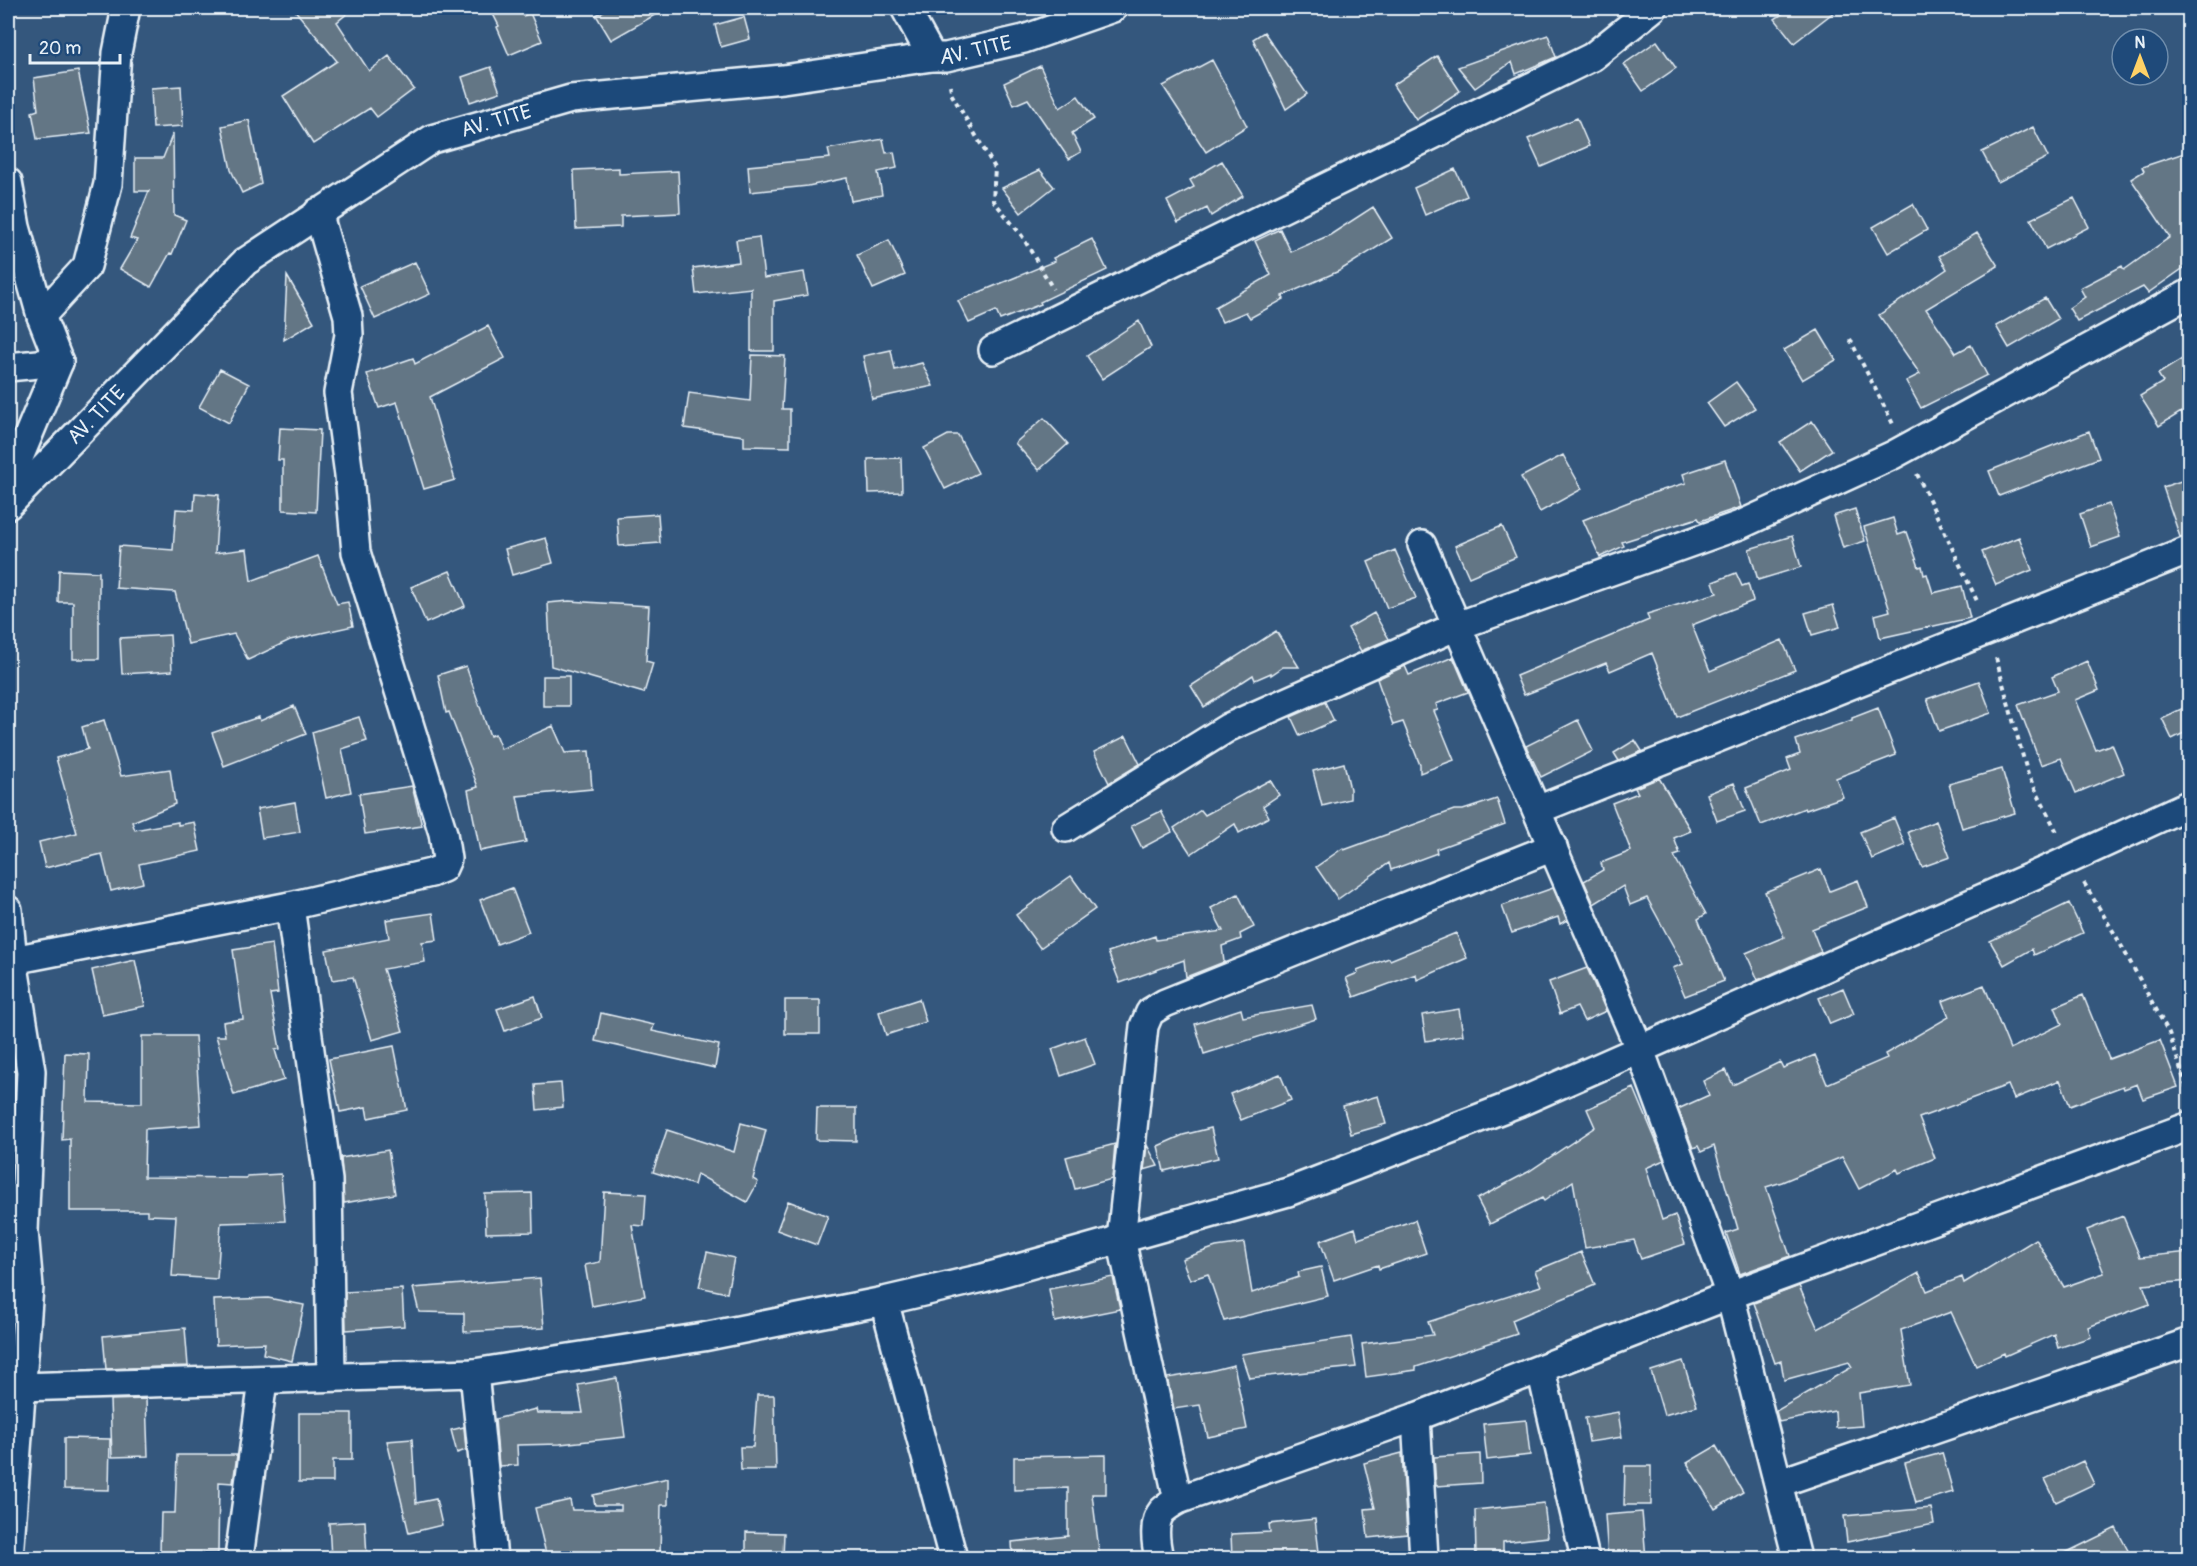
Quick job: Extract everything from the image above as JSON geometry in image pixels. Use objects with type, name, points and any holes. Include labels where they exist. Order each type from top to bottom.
[{"type":"street","points":[[41,316],[87,266],[108,184],[117,53],[126,8]]},
{"type":"street","points":[[905,8],[939,57]]},
{"type":"street","name":"AV. TITE","points":[[8,505],[245,262],[432,139],[571,99],[783,79],[939,57],[1024,39],[1113,8]]},
{"type":"street","points":[[993,350],[1592,57],[1653,8]]},
{"type":"street","points":[[8,182],[16,227],[41,316],[59,362],[8,484]]},
{"type":"street","points":[[13,960],[291,906],[431,873],[443,868],[447,859],[443,833],[356,552],[338,393],[349,335],[348,316],[318,212]]},
{"type":"street","points":[[1066,828],[1229,727],[1457,626],[1740,525],[1905,448],[2190,293]]},
{"type":"street","points":[[8,367],[59,362]]},
{"type":"street","points":[[1422,545],[1640,1050],[1730,1295],[1797,1558]]},
{"type":"street","points":[[1537,810],[2190,550]]},
{"type":"street","points":[[20,1387],[474,1373],[703,1337],[884,1301],[982,1278],[1288,1192],[1518,1102],[1640,1050],[2190,804]]},
{"type":"street","points":[[1178,1500],[1121,1239],[1144,1026],[1150,1012],[1165,1003],[1552,847]]},
{"type":"street","points":[[291,906],[328,1180],[331,1376]]},
{"type":"street","points":[[8,910],[13,960],[31,1071],[24,1231],[18,1282],[20,1387],[9,1544]]},
{"type":"street","points":[[1159,1558],[1156,1524],[1162,1511],[1178,1500],[1416,1417],[1730,1295],[2190,1126]]},
{"type":"street","points":[[884,1301],[953,1558]]},
{"type":"street","points":[[1779,1483],[2190,1342]]},
{"type":"street","points":[[1541,1370],[1585,1558]]},
{"type":"street","points":[[474,1373],[493,1558]]},
{"type":"street","points":[[239,1558],[262,1381]]},
{"type":"street","points":[[1416,1417],[1424,1558]]},
{"type":"path","points":[[939,57],[952,95],[995,168],[993,200],[1022,236],[1067,314]]},
{"type":"path","points":[[1850,339],[1905,448],[1990,628],[1998,673],[2028,775],[2070,859],[2116,936],[2169,1033],[2190,1098]]},
{"type":"building","points":[[293,8],[354,8],[337,22],[369,71],[389,56],[414,89],[377,117],[370,108],[313,144],[283,96],[337,61]]},
{"type":"building","points":[[490,8],[519,8],[523,16],[530,13],[542,41],[509,55]]},
{"type":"building","points":[[609,8],[667,8],[611,40],[596,15]]},
{"type":"building","points":[[1791,8],[1839,8],[1794,43],[1775,19]]},
{"type":"building","points":[[744,17],[750,39],[721,47],[715,25]]},
{"type":"building","points":[[1264,32],[1307,94],[1286,109],[1253,39]]},
{"type":"building","points":[[1548,35],[1556,57],[1516,74],[1512,62],[1475,88],[1458,67]]},
{"type":"building","points":[[1657,41],[1676,68],[1643,91],[1624,64]]},
{"type":"building","points":[[1437,56],[1460,91],[1416,120],[1393,85]]},
{"type":"building","points":[[1212,60],[1247,126],[1206,152],[1163,86]]},
{"type":"building","points":[[1040,66],[1060,108],[1078,96],[1094,119],[1072,133],[1081,152],[1069,159],[1028,99],[1014,105],[1004,83]]},
{"type":"building","points":[[491,67],[500,92],[470,102],[462,77]]},
{"type":"building","points":[[78,71],[91,133],[37,139],[32,112],[38,110],[34,78]]},
{"type":"building","points":[[181,86],[183,126],[153,128],[151,88]]},
{"type":"building","points":[[1577,118],[1589,146],[1541,167],[1528,139]]},
{"type":"building","points":[[249,120],[261,184],[242,193],[231,170],[222,126]]},
{"type":"building","points":[[2033,127],[2048,157],[1998,182],[1982,152]]},
{"type":"building","points":[[173,133],[174,215],[186,220],[172,254],[170,253],[151,287],[120,269],[137,240],[130,238],[149,191],[135,191],[135,158],[163,158]]},
{"type":"building","points":[[883,139],[886,153],[894,152],[897,168],[878,172],[882,195],[851,201],[847,178],[808,186],[750,192],[748,166],[830,158],[828,149]]},
{"type":"building","points":[[2190,151],[2190,267],[2188,265],[2148,293],[2143,287],[2077,321],[2069,308],[2085,297],[2080,288],[2122,266],[2124,270],[2170,237],[2131,179],[2144,171],[2142,167]]},
{"type":"building","points":[[1222,161],[1243,196],[1211,216],[1207,208],[1178,223],[1167,201],[1194,187],[1190,180]]},
{"type":"building","points":[[619,168],[619,174],[678,171],[680,213],[621,216],[621,227],[576,229],[574,170]]},
{"type":"building","points":[[1455,169],[1467,196],[1425,215],[1414,188]]},
{"type":"building","points":[[1040,170],[1054,187],[1021,213],[1002,188]]},
{"type":"building","points":[[2074,198],[2089,227],[2046,249],[2031,219]]},
{"type":"building","points":[[1913,204],[1927,230],[1888,253],[1873,227]]},
{"type":"building","points":[[1373,207],[1392,238],[1339,271],[1282,296],[1284,299],[1250,318],[1246,312],[1222,322],[1215,307],[1271,275],[1255,241],[1280,229],[1291,252],[1330,235]]},
{"type":"building","points":[[1977,233],[1998,266],[1926,309],[1956,353],[1971,345],[1987,375],[1921,408],[1906,381],[1920,374],[1879,315],[1947,269],[1939,256]]},
{"type":"building","points":[[759,237],[764,278],[804,272],[808,295],[774,301],[774,351],[751,351],[751,288],[696,294],[693,268],[739,262],[736,240]]},
{"type":"building","points":[[1092,239],[1107,270],[1040,302],[1041,304],[1000,320],[996,311],[969,323],[958,301],[1055,261],[1053,258]]},
{"type":"building","points":[[889,240],[905,275],[873,289],[857,255]]},
{"type":"building","points":[[415,262],[430,294],[375,319],[360,286]]},
{"type":"building","points":[[287,276],[314,322],[284,340]]},
{"type":"building","points":[[2045,298],[2058,319],[2009,348],[1996,326]]},
{"type":"building","points":[[1139,321],[1151,347],[1102,379],[1087,356]]},
{"type":"building","points":[[488,326],[505,358],[430,397],[455,480],[424,489],[397,402],[379,408],[367,374],[413,358],[415,364]]},
{"type":"building","points":[[1818,330],[1836,360],[1802,380],[1784,350]]},
{"type":"building","points":[[891,350],[895,370],[922,363],[933,386],[872,399],[863,356]]},
{"type":"building","points":[[2190,354],[2190,427],[2181,412],[2159,426],[2140,396],[2163,382],[2158,374]]},
{"type":"building","points":[[752,355],[785,356],[782,409],[790,409],[790,447],[744,446],[744,436],[684,428],[689,393],[750,401]]},
{"type":"building","points":[[220,369],[249,384],[229,423],[199,407]]},
{"type":"building","points":[[1736,382],[1755,408],[1724,427],[1707,403]]},
{"type":"building","points":[[1044,418],[1068,444],[1039,470],[1015,443]]},
{"type":"building","points":[[1812,421],[1832,450],[1800,471],[1780,442]]},
{"type":"building","points":[[280,428],[320,430],[316,512],[283,510],[283,460],[278,460]]},
{"type":"building","points":[[2089,431],[2099,458],[1999,496],[1989,471]]},
{"type":"building","points":[[948,435],[958,435],[978,473],[945,489],[924,448]]},
{"type":"building","points":[[1563,455],[1582,489],[1540,512],[1521,477]]},
{"type":"building","points":[[901,458],[902,492],[869,493],[868,459]]},
{"type":"building","points":[[1725,460],[1741,507],[1700,521],[1698,518],[1622,542],[1624,546],[1600,557],[1583,520],[1649,494],[1686,483],[1683,474]]},
{"type":"building","points":[[2190,478],[2190,535],[2180,537],[2163,487]]},
{"type":"building","points":[[195,493],[219,495],[215,553],[247,549],[251,581],[318,556],[337,604],[348,602],[353,626],[290,640],[248,660],[234,634],[188,644],[175,592],[116,588],[119,546],[173,550],[176,509],[194,510]]},
{"type":"building","points":[[2109,504],[2120,537],[2091,547],[2080,514]]},
{"type":"building","points":[[1855,509],[1865,541],[1843,548],[1833,516]]},
{"type":"building","points":[[658,514],[660,543],[619,546],[617,517]]},
{"type":"building","points":[[1893,518],[1898,535],[1907,532],[1919,567],[1922,566],[1924,575],[1927,574],[1933,593],[1962,586],[1970,618],[1880,638],[1875,615],[1890,611],[1864,527]]},
{"type":"building","points":[[1502,526],[1516,557],[1469,577],[1455,546]]},
{"type":"building","points":[[1792,536],[1801,567],[1758,580],[1749,549]]},
{"type":"building","points":[[2019,537],[2032,570],[1996,585],[1982,552]]},
{"type":"building","points":[[546,538],[553,563],[512,575],[505,549]]},
{"type":"building","points":[[1395,550],[1416,598],[1387,608],[1368,562]]},
{"type":"building","points":[[59,570],[99,572],[99,659],[73,659],[73,602],[58,602]]},
{"type":"building","points":[[450,571],[465,606],[426,623],[411,587]]},
{"type":"building","points":[[1736,573],[1742,586],[1748,584],[1753,601],[1692,625],[1710,671],[1782,640],[1795,670],[1677,717],[1652,653],[1610,671],[1606,663],[1524,695],[1516,676],[1649,620],[1647,614],[1717,593],[1713,582]]},
{"type":"building","points":[[569,601],[649,606],[646,661],[653,663],[644,693],[551,666],[548,603]]},
{"type":"building","points":[[1833,605],[1840,627],[1812,635],[1805,613]]},
{"type":"building","points":[[1374,613],[1389,639],[1361,651],[1348,628]]},
{"type":"building","points":[[1276,631],[1299,667],[1283,667],[1271,675],[1271,673],[1255,680],[1253,675],[1204,707],[1191,686]]},
{"type":"building","points":[[170,635],[172,671],[122,674],[120,638]]},
{"type":"building","points":[[1453,657],[1468,692],[1436,704],[1438,710],[1434,711],[1454,760],[1420,773],[1420,765],[1403,722],[1393,725],[1377,679],[1405,666],[1409,675]]},
{"type":"building","points":[[2087,661],[2099,690],[2075,700],[2096,750],[2112,744],[2124,773],[2076,793],[2061,758],[2041,765],[2018,705],[2058,691],[2052,677]]},
{"type":"building","points":[[466,666],[490,736],[495,734],[501,749],[553,726],[565,753],[589,751],[592,789],[517,796],[526,842],[480,851],[468,790],[478,787],[449,712],[446,713],[438,675]]},
{"type":"building","points":[[543,676],[569,676],[569,706],[543,706]]},
{"type":"building","points":[[1979,681],[1991,713],[1939,731],[1927,699]]},
{"type":"building","points":[[1325,702],[1334,721],[1300,736],[1291,717]]},
{"type":"building","points":[[2190,705],[2190,730],[2172,739],[2162,718]]},
{"type":"building","points":[[294,706],[306,734],[224,766],[212,733],[259,717],[260,721]]},
{"type":"building","points":[[1878,708],[1896,755],[1836,778],[1843,797],[1806,810],[1805,808],[1761,825],[1746,788],[1791,770],[1787,759],[1800,754],[1796,740]]},
{"type":"building","points":[[359,717],[367,741],[342,749],[351,792],[326,798],[312,732]]},
{"type":"building","points":[[104,720],[121,776],[170,769],[175,804],[132,822],[135,830],[178,822],[178,825],[194,822],[200,851],[139,864],[143,883],[111,891],[102,854],[45,868],[39,842],[77,833],[56,758],[88,749],[82,727]]},
{"type":"building","points":[[1578,720],[1593,751],[1541,777],[1526,746]]},
{"type":"building","points":[[1126,736],[1140,764],[1109,783],[1094,752]]},
{"type":"building","points":[[1635,740],[1642,751],[1619,761],[1614,753]]},
{"type":"building","points":[[1344,763],[1350,799],[1322,806],[1313,771]]},
{"type":"building","points":[[2002,769],[2015,813],[1962,828],[1949,784]]},
{"type":"building","points":[[1659,778],[1691,831],[1674,838],[1680,854],[1674,856],[1706,914],[1698,919],[1724,981],[1685,996],[1673,968],[1683,964],[1647,898],[1630,905],[1623,886],[1594,904],[1584,881],[1603,870],[1601,863],[1631,851],[1612,803],[1638,793],[1635,788]]},
{"type":"building","points":[[1270,780],[1279,795],[1263,806],[1269,817],[1239,833],[1235,824],[1191,854],[1174,828],[1201,810],[1205,815]]},
{"type":"building","points":[[1734,783],[1745,811],[1717,821],[1707,794]]},
{"type":"building","points":[[412,786],[422,826],[365,834],[359,794]]},
{"type":"building","points":[[1497,799],[1505,824],[1436,849],[1437,853],[1391,870],[1389,863],[1338,899],[1316,867],[1343,848],[1344,850],[1454,810],[1463,810]]},
{"type":"building","points":[[295,802],[300,832],[262,838],[257,809]]},
{"type":"building","points":[[1161,811],[1172,832],[1142,848],[1131,826]]},
{"type":"building","points":[[1894,818],[1905,845],[1872,859],[1860,832]]},
{"type":"building","points":[[1936,821],[1950,857],[1922,867],[1908,832]]},
{"type":"building","points":[[1821,869],[1830,891],[1858,880],[1868,907],[1812,929],[1821,952],[1758,980],[1746,953],[1784,937],[1765,892]]},
{"type":"building","points":[[1071,876],[1095,909],[1040,948],[1016,915]]},
{"type":"building","points":[[512,888],[529,932],[497,944],[480,900]]},
{"type":"building","points":[[1553,888],[1567,920],[1560,924],[1558,917],[1512,933],[1502,906]]},
{"type":"building","points":[[1238,894],[1254,927],[1240,934],[1241,939],[1222,946],[1224,962],[1186,977],[1184,960],[1120,983],[1108,952],[1155,936],[1156,940],[1223,931],[1211,908]]},
{"type":"building","points":[[2069,903],[2083,933],[2034,955],[2032,949],[2004,965],[1990,941]]},
{"type":"building","points":[[433,913],[437,940],[422,942],[425,962],[383,969],[403,1031],[372,1040],[353,977],[332,980],[326,950],[389,938],[386,920]]},
{"type":"building","points":[[1456,933],[1467,958],[1417,980],[1416,974],[1354,997],[1346,978],[1358,973],[1357,970],[1389,958],[1390,960]]},
{"type":"building","points":[[272,944],[278,993],[270,994],[280,1049],[275,1050],[284,1080],[234,1095],[216,1036],[225,1036],[223,1022],[243,1019],[233,950]]},
{"type":"building","points":[[135,960],[145,1006],[102,1015],[92,970]]},
{"type":"building","points":[[1587,968],[1606,1011],[1584,1021],[1577,1007],[1560,1014],[1549,982]]},
{"type":"building","points":[[1984,985],[2010,1049],[2062,1024],[2055,1007],[2083,995],[2109,1059],[2160,1040],[2178,1087],[2143,1099],[2137,1084],[2124,1089],[2123,1086],[2070,1106],[2060,1080],[2014,1099],[2008,1085],[1919,1118],[1935,1158],[1899,1173],[1897,1169],[1859,1189],[1842,1157],[1766,1187],[1790,1256],[1740,1274],[1726,1233],[1738,1229],[1714,1146],[1701,1152],[1698,1146],[1693,1148],[1678,1109],[1709,1095],[1703,1081],[1726,1070],[1733,1085],[1780,1062],[1783,1068],[1815,1055],[1827,1084],[1887,1058],[1885,1054],[1949,1017],[1943,1001]]},
{"type":"building","points":[[1843,988],[1854,1014],[1830,1024],[1819,998]]},
{"type":"building","points":[[535,996],[542,1018],[505,1031],[497,1009]]},
{"type":"building","points":[[919,999],[926,1022],[886,1035],[879,1012]]},
{"type":"building","points":[[785,1000],[820,1000],[820,1034],[785,1034]]},
{"type":"building","points":[[1312,1005],[1316,1019],[1204,1054],[1195,1024],[1241,1009],[1243,1017]]},
{"type":"building","points":[[1459,1009],[1463,1035],[1426,1041],[1422,1015]]},
{"type":"building","points":[[601,1013],[654,1025],[652,1031],[719,1045],[715,1068],[595,1041]]},
{"type":"building","points":[[142,1036],[195,1036],[201,1125],[145,1129],[144,1177],[247,1178],[247,1176],[281,1174],[285,1221],[221,1223],[217,1279],[172,1276],[176,1216],[147,1215],[147,1211],[70,1211],[70,1139],[62,1140],[65,1053],[89,1054],[88,1102],[142,1103]]},
{"type":"building","points":[[1085,1037],[1095,1064],[1061,1076],[1052,1049]]},
{"type":"building","points":[[394,1046],[407,1110],[368,1118],[366,1107],[340,1112],[329,1059]]},
{"type":"building","points":[[1280,1074],[1291,1100],[1241,1120],[1230,1094]]},
{"type":"building","points":[[561,1083],[563,1107],[537,1110],[535,1085]]},
{"type":"building","points":[[1634,1088],[1664,1160],[1646,1168],[1662,1220],[1675,1215],[1685,1244],[1641,1259],[1634,1240],[1585,1248],[1573,1181],[1544,1201],[1542,1198],[1490,1224],[1477,1199],[1528,1172],[1595,1127],[1587,1109]]},
{"type":"building","points":[[1378,1096],[1386,1124],[1351,1134],[1343,1106]]},
{"type":"building","points":[[817,1108],[856,1108],[856,1141],[816,1140]]},
{"type":"building","points":[[741,1123],[766,1130],[753,1179],[758,1182],[747,1202],[697,1174],[694,1185],[653,1172],[667,1130],[734,1152]]},
{"type":"building","points":[[1211,1128],[1218,1158],[1164,1171],[1158,1146],[1183,1135]]},
{"type":"building","points":[[1115,1144],[1112,1179],[1075,1189],[1066,1157]]},
{"type":"building","points":[[1147,1145],[1158,1166],[1144,1170]]},
{"type":"building","points":[[388,1150],[395,1194],[344,1203],[341,1158]]},
{"type":"building","points":[[604,1192],[646,1194],[644,1226],[632,1225],[645,1296],[592,1306],[585,1265],[600,1262]]},
{"type":"building","points":[[532,1193],[533,1232],[486,1233],[485,1194]]},
{"type":"building","points":[[788,1201],[828,1216],[817,1245],[777,1230]]},
{"type":"building","points":[[2123,1216],[2140,1257],[2190,1252],[2190,1281],[2143,1285],[2150,1304],[2088,1327],[2091,1337],[2058,1348],[2054,1334],[1976,1366],[1951,1312],[1901,1330],[1910,1385],[1859,1393],[1862,1426],[1836,1428],[1835,1411],[1779,1422],[1776,1411],[1852,1367],[1849,1362],[1784,1380],[1781,1361],[1775,1363],[1754,1303],[1799,1286],[1818,1329],[1919,1273],[1927,1291],[1962,1277],[1964,1283],[2036,1239],[2064,1287],[2104,1273],[2087,1230]]},
{"type":"building","points":[[1415,1220],[1426,1253],[1379,1269],[1378,1265],[1334,1280],[1320,1241],[1355,1228],[1358,1239]]},
{"type":"building","points":[[1244,1243],[1252,1293],[1299,1277],[1298,1272],[1321,1267],[1328,1296],[1224,1321],[1208,1274],[1190,1280],[1182,1259],[1216,1247]]},
{"type":"building","points":[[707,1252],[734,1258],[727,1293],[699,1287]]},
{"type":"building","points":[[1581,1252],[1595,1285],[1512,1320],[1517,1334],[1416,1367],[1416,1370],[1366,1377],[1362,1344],[1433,1335],[1428,1322],[1541,1286],[1535,1271]]},
{"type":"building","points":[[1113,1277],[1120,1309],[1055,1322],[1049,1289]]},
{"type":"building","points":[[540,1278],[544,1328],[464,1332],[464,1313],[419,1312],[413,1288]]},
{"type":"building","points":[[402,1289],[404,1326],[346,1330],[345,1292]]},
{"type":"building","points":[[268,1298],[304,1305],[292,1361],[263,1354],[265,1343],[216,1345],[214,1300]]},
{"type":"building","points":[[185,1328],[188,1366],[106,1369],[103,1336]]},
{"type":"building","points":[[1351,1337],[1356,1367],[1249,1378],[1241,1354]]},
{"type":"building","points":[[1683,1361],[1697,1406],[1664,1415],[1651,1371]]},
{"type":"building","points":[[1234,1365],[1247,1429],[1208,1437],[1200,1405],[1174,1409],[1167,1378]]},
{"type":"building","points":[[617,1378],[625,1437],[560,1444],[517,1445],[518,1465],[499,1466],[495,1419],[536,1409],[537,1413],[583,1413],[578,1385]]},
{"type":"building","points":[[757,1395],[774,1395],[776,1470],[741,1470],[740,1447],[753,1447]]},
{"type":"building","points":[[146,1399],[148,1456],[112,1457],[110,1400]]},
{"type":"building","points":[[1618,1412],[1622,1437],[1589,1442],[1585,1418]]},
{"type":"building","points":[[299,1413],[352,1413],[352,1460],[333,1460],[333,1482],[299,1482]]},
{"type":"building","points":[[1526,1420],[1530,1455],[1487,1460],[1483,1424]]},
{"type":"building","points":[[464,1427],[466,1450],[457,1453],[451,1430]]},
{"type":"building","points":[[64,1438],[110,1439],[109,1490],[64,1489]]},
{"type":"building","points":[[412,1439],[416,1503],[436,1499],[442,1525],[409,1533],[387,1441]]},
{"type":"building","points":[[1716,1446],[1743,1492],[1715,1509],[1687,1463]]},
{"type":"building","points":[[1402,1453],[1407,1534],[1368,1538],[1365,1509],[1375,1508],[1364,1463]]},
{"type":"building","points":[[1942,1453],[1953,1492],[1916,1503],[1905,1463]]},
{"type":"building","points":[[1480,1454],[1481,1483],[1436,1486],[1434,1457]]},
{"type":"building","points":[[177,1455],[237,1455],[233,1483],[219,1482],[218,1553],[160,1552],[161,1513],[175,1513]]},
{"type":"building","points":[[1106,1455],[1106,1494],[1092,1494],[1100,1558],[1013,1558],[1012,1542],[1068,1536],[1068,1488],[1014,1490],[1014,1457]]},
{"type":"building","points":[[2083,1461],[2094,1484],[2056,1502],[2045,1479]]},
{"type":"building","points":[[1625,1466],[1651,1466],[1651,1505],[1624,1505]]},
{"type":"building","points":[[668,1478],[668,1505],[661,1505],[660,1558],[547,1558],[535,1508],[570,1500],[572,1510],[621,1510],[621,1505],[595,1505],[593,1495]]},
{"type":"building","points":[[1544,1503],[1548,1537],[1503,1542],[1503,1556],[1476,1556],[1475,1510]]},
{"type":"building","points":[[1931,1508],[1934,1524],[1847,1542],[1844,1516]]},
{"type":"building","points":[[1642,1512],[1646,1558],[1608,1558],[1605,1515]]},
{"type":"building","points":[[1315,1519],[1319,1552],[1297,1554],[1297,1558],[1232,1558],[1231,1534],[1270,1532],[1269,1524]]},
{"type":"building","points":[[365,1521],[367,1558],[331,1558],[329,1523]]},
{"type":"building","points":[[2116,1528],[2132,1558],[2055,1558]]},
{"type":"building","points":[[746,1532],[784,1533],[783,1558],[746,1558]]}]
